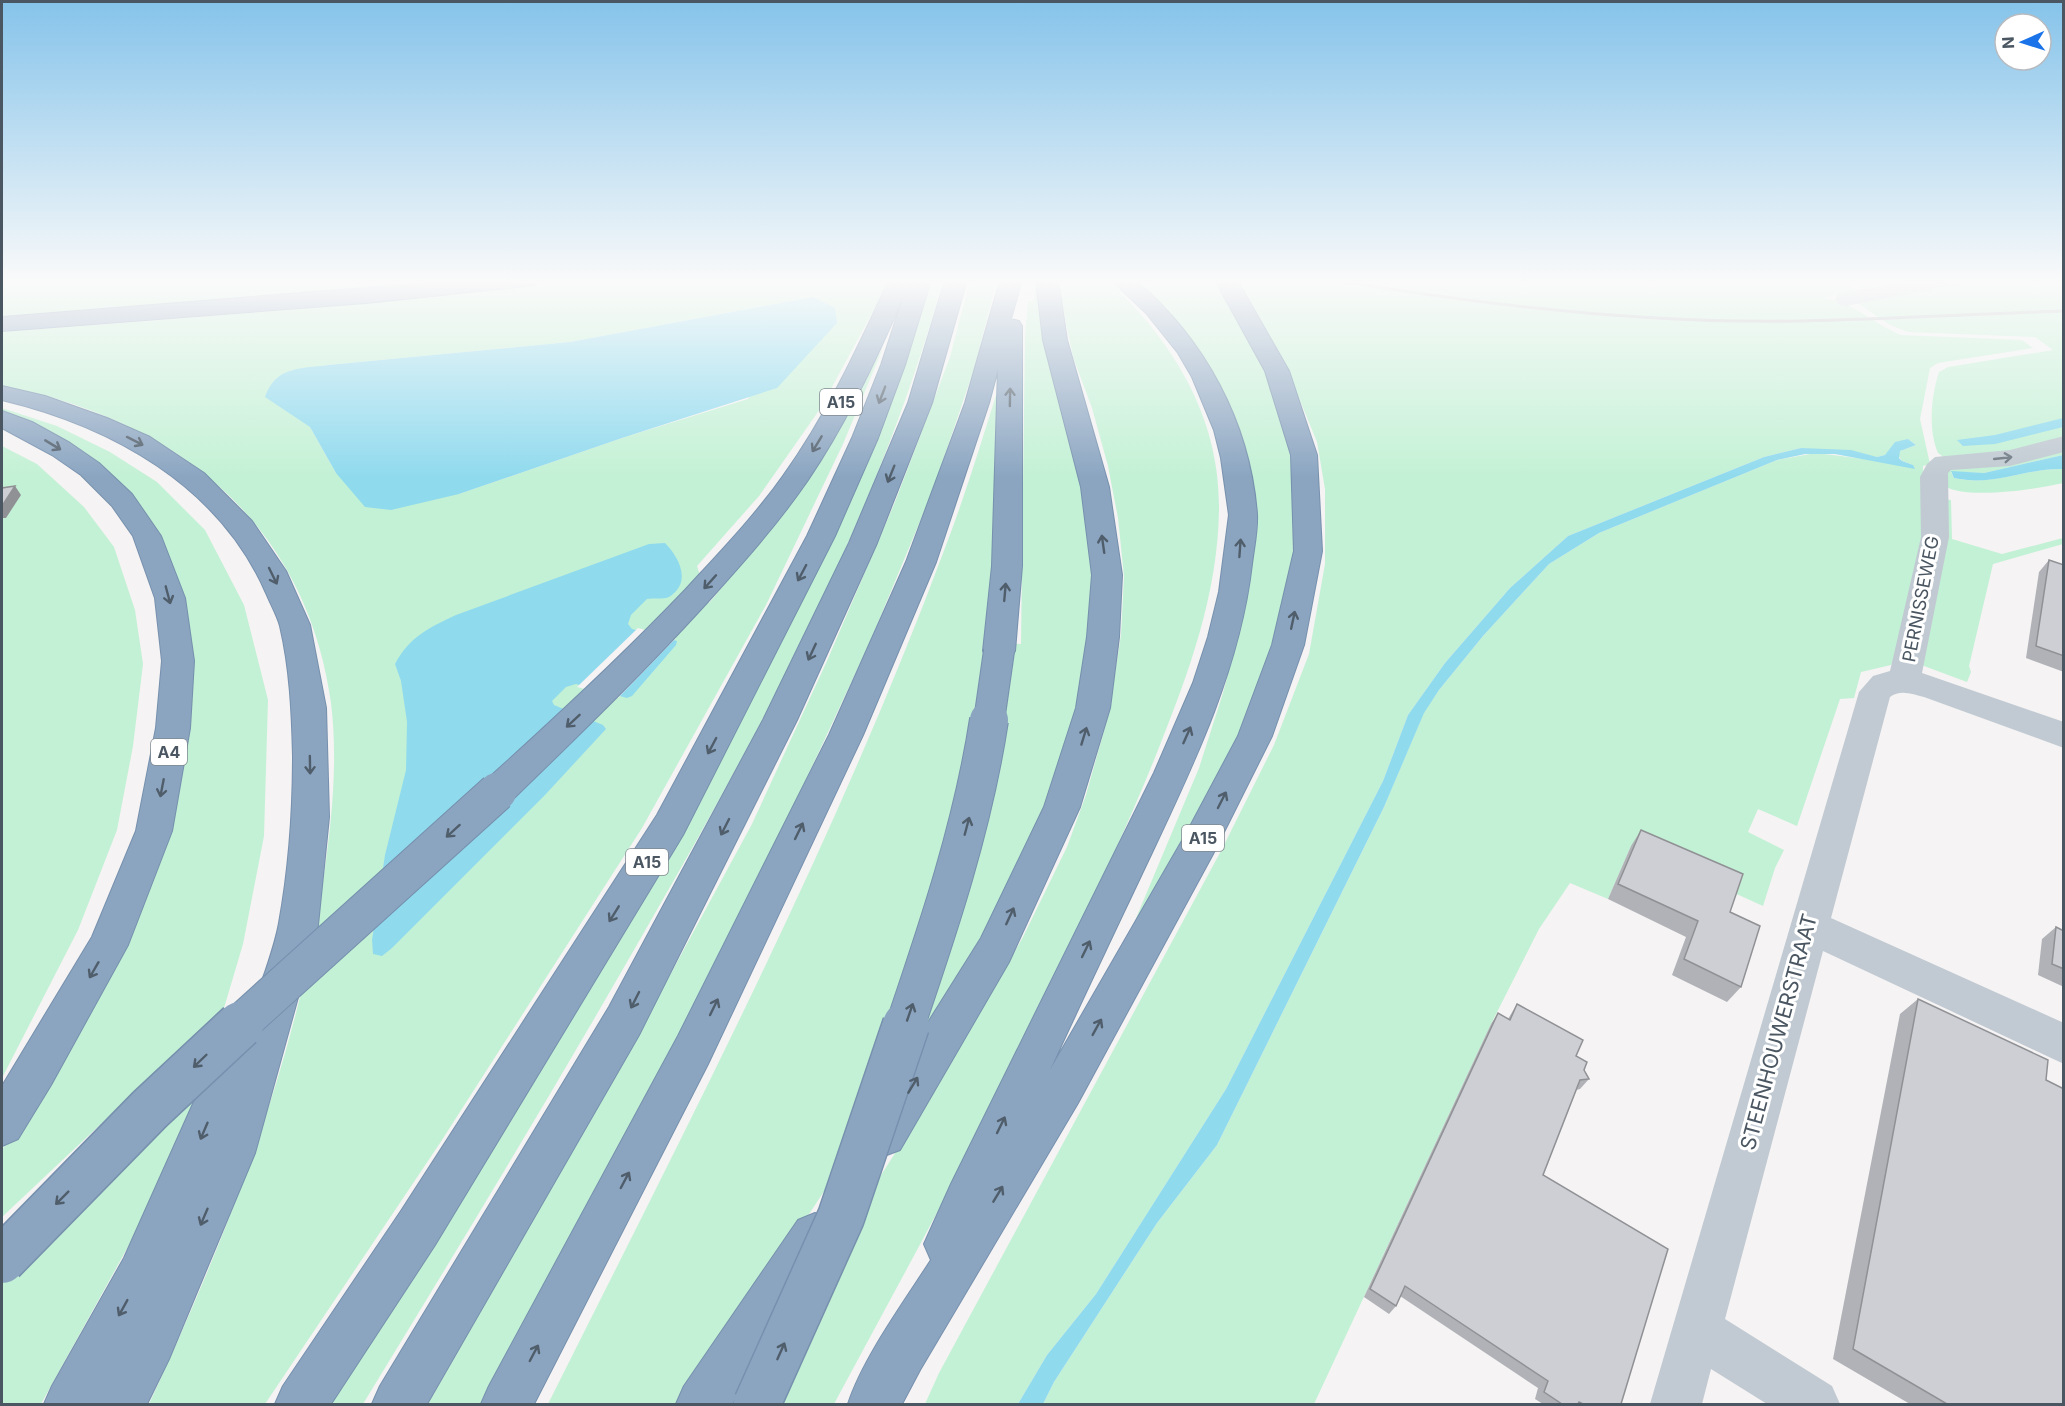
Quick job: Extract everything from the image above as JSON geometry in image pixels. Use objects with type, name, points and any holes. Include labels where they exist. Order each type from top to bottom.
[{"type":"highway","name":"A15","points":[[2,1260],[150,1109],[596,700],[670,625],[749,538],[804,466],[832,420],[871,346]]},
{"type":"highway","name":"A15","points":[[301,1404],[424,1218],[670,825],[821,536],[865,438],[899,346]]},
{"type":"highway","points":[[398,1404],[624,1021],[780,720],[863,543],[920,403],[937,346]]},
{"type":"highway","points":[[507,1404],[693,1050],[846,735],[921,562],[977,403],[993,346]]},
{"type":"highway","points":[[757,1404],[841,1216],[944,912],[982,765],[999,651],[1007,566],[1010,346]]},
{"type":"highway","points":[[702,1404],[872,1153],[995,950],[1062,807],[1093,708],[1103,637],[1107,575],[1095,487],[1057,346]]},
{"type":"highway","name":"A15","points":[[902,1352],[981,1168],[1141,836],[1194,719],[1222,643],[1238,577],[1243,516],[1229,440],[1216,399],[1183,346]]},
{"type":"highway","name":"A15","points":[[874,1404],[902,1352],[1063,1088],[1200,843],[1255,736],[1288,645],[1308,551],[1304,455],[1277,371],[1263,346]]},
{"type":"highway","points":[[2,393],[36,401],[88,419],[141,443],[194,479],[242,527],[271,570],[296,625],[309,708],[311,817],[298,925],[232,1153],[151,1341],[120,1404]]},
{"type":"highway","name":"A4","points":[[2,419],[23,427],[61,449],[90,469],[122,500],[147,536],[170,598],[178,661],[173,728],[154,831],[108,945],[36,1071],[2,1124]]},
{"type":"highway","points":[[70,1404],[141,1275],[230,1071],[278,936],[311,817]]},
{"type":"street","name":"PERNISSEWEG","points":[[1904,681],[1935,537],[1938,470],[2010,458],[2064,444]]},
{"type":"street","points":[[1904,681],[1929,686],[2064,735]]},
{"type":"street","name":"STEENHOUWERSTRAAT","points":[[1676,1404],[1875,692],[1884,684],[1904,681]]},
{"type":"street","points":[[1809,926],[2064,1044]]},
{"type":"street","points":[[1696,1332],[1814,1404]]},
{"type":"green space","points":[[2,346],[532,346],[328,365],[289,371],[310,427],[336,473],[459,494],[622,438],[748,399],[782,346],[854,346],[820,409],[759,496],[697,566],[709,603],[761,541],[810,470],[883,348],[843,444],[766,605],[642,828],[440,1143],[265,1404],[149,1404],[232,1212],[256,1146],[296,1012],[312,944],[324,875],[334,768],[331,703],[317,639],[293,582],[261,532],[222,489],[175,453],[122,424],[64,401],[2,386]]},
{"type":"green space","points":[[903,346],[923,346],[888,448],[817,610],[778,690],[694,845],[580,1044],[363,1404],[318,1404],[431,1232],[581,988]]},
{"type":"green space","points":[[953,346],[980,346],[933,490],[869,644],[796,801],[752,909],[610,1185],[492,1404],[428,1404],[632,1045],[752,824],[827,661],[895,502]]},
{"type":"green space","points":[[1025,346],[1054,346],[1091,490],[1095,640],[1053,801],[993,926],[896,1082],[684,1404],[548,1404],[758,982],[856,767],[945,548],[998,389],[991,642],[1021,644]]},
{"type":"green space","points":[[1071,346],[1165,346],[1188,383],[1201,412],[1211,443],[1217,475],[1219,509],[1213,572],[1191,662],[1158,750],[1090,904],[984,1123],[834,1404],[735,1404],[936,1089],[1023,937],[1067,847],[1086,795],[1109,713],[1121,635],[1124,576],[1118,518],[1108,466],[1092,408]]},
{"type":"green space","points":[[1195,346],[1254,346],[1268,371],[1296,466],[1301,532],[1258,703],[1116,966],[1199,768],[1223,693],[1241,624],[1224,394]]},
{"type":"green space","points":[[1273,346],[2030,346],[2033,348],[1938,363],[1930,368],[1920,419],[1930,464],[1923,466],[1922,534],[1895,656],[1891,665],[1861,672],[1854,698],[1840,699],[1797,826],[1758,809],[1748,832],[1784,850],[1775,868],[1763,906],[1631,846],[1608,899],[1570,883],[1539,929],[1491,1024],[1314,1404],[1043,1404],[1054,1382],[1157,1223],[1217,1145],[1384,807],[1424,712],[1483,636],[1549,564],[1599,533],[1777,460],[1816,453],[1913,465],[1902,461],[1898,455],[1900,451],[1916,445],[1908,439],[1885,455],[1877,457],[1801,448],[1764,457],[1568,536],[1510,588],[1445,663],[1408,715],[1383,781],[1226,1089],[1096,1294],[1047,1355],[1018,1404],[925,1404],[939,1373],[1222,849],[1274,745],[1309,654],[1325,564],[1325,489],[1317,442],[1288,371]]},
{"type":"green space","points":[[2047,346],[2063,346],[2063,440],[2027,450],[1948,460],[1938,453],[1933,434],[1932,413],[1939,372],[1948,367],[2053,350]]},
{"type":"green space","points":[[2,408],[57,426],[110,452],[157,482],[205,530],[244,605],[268,700],[264,836],[243,944],[224,1008],[2,1217],[2,1150],[74,1033],[190,682],[135,504],[13,417],[2,412]]},
{"type":"green space","points":[[2,446],[37,464],[84,507],[114,547],[135,610],[143,664],[133,746],[117,830],[78,930],[2,1078]]},
{"type":"green space","points":[[2063,448],[2063,455],[1984,473],[1951,472],[1954,478],[1982,480],[2049,469],[2063,469],[2063,483],[1985,493],[1955,490],[1945,486],[1944,469]]},
{"type":"green space","points":[[1943,499],[1951,500],[1952,539],[2002,554],[2063,538],[2063,544],[1993,564],[1967,682],[1916,663]]},
{"type":"green space","points":[[204,1080],[130,1243],[41,1404],[2,1404],[2,1282],[4,1283]]},
{"type":"water","points":[[532,346],[816,346],[777,388],[459,494],[391,510],[365,507],[336,473],[310,427],[265,397],[275,379],[282,374],[298,369]]},
{"type":"water","points":[[2063,418],[2063,427],[1995,444],[1963,446],[1957,440],[1995,435]]},
{"type":"water","points":[[1908,439],[1916,445],[1900,451],[1899,458],[1913,465],[1915,469],[1835,454],[1805,454],[1777,460],[1599,533],[1549,564],[1483,636],[1439,690],[1424,713],[1384,807],[1217,1145],[1157,1223],[1054,1382],[1043,1404],[1018,1404],[1047,1355],[1096,1294],[1226,1089],[1383,781],[1408,715],[1445,663],[1510,588],[1568,536],[1764,457],[1801,448],[1851,450],[1877,457],[1885,455],[1895,442]]},
{"type":"water","points":[[2063,455],[2063,469],[2049,469],[1996,479],[1954,478],[1951,471],[1984,473]]},
{"type":"water","points":[[665,543],[680,565],[682,578],[680,584],[677,590],[668,597],[647,599],[631,615],[628,624],[632,629],[677,641],[676,645],[632,696],[627,698],[576,684],[566,687],[552,701],[554,705],[603,725],[606,729],[545,795],[392,948],[382,956],[373,954],[372,940],[385,855],[406,770],[407,722],[401,681],[395,664],[401,655],[421,634],[456,615],[649,544]]},
{"type":"pier","points":[[638,628],[676,638],[618,698],[577,687]]},
{"type":"building","points":[[15,486],[2,506],[2,488]]},
{"type":"building","points":[[2049,560],[2064,565],[2064,656],[2036,646]]},
{"type":"building","points":[[1641,830],[1743,874],[1730,912],[1760,926],[1741,987],[1684,959],[1698,921],[1618,884]]},
{"type":"building","points":[[2056,927],[2064,931],[2064,969],[2052,964]]},
{"type":"building","points":[[1918,999],[2048,1060],[2046,1080],[2064,1089],[2064,1404],[1947,1404],[1853,1349]]},
{"type":"building","points":[[1517,1004],[1583,1040],[1576,1056],[1587,1062],[1584,1070],[1589,1079],[1580,1080],[1543,1175],[1668,1249],[1621,1404],[1583,1404],[1579,1402],[1578,1404],[1562,1404],[1544,1392],[1548,1381],[1405,1286],[1396,1306],[1370,1289],[1498,1013],[1510,1020]]}]
